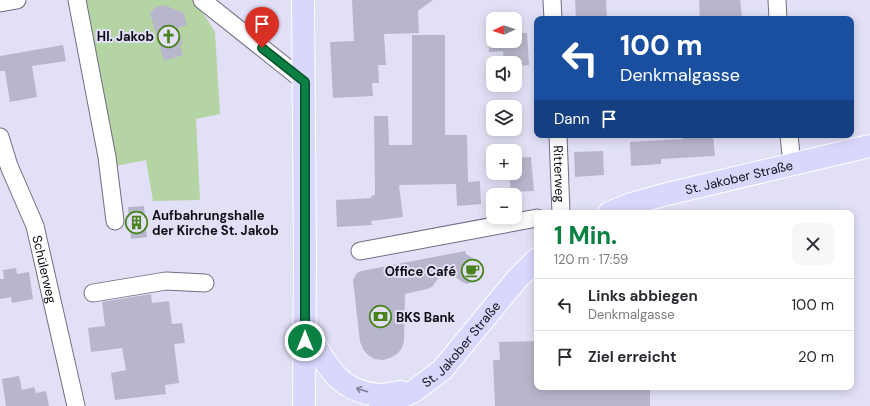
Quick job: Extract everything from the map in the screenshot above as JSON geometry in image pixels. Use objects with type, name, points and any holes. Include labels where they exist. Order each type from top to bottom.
[{"type":"main road","points":[[303,0],[305,82],[304,406]]},
{"type":"main road","name":"St. Jakober Straße","points":[[616,210],[631,204],[667,194],[870,146]]},
{"type":"main road","name":"St. Jakober Straße","points":[[380,406],[414,391],[442,370],[517,279],[534,262]]},
{"type":"main road","name":"St. Jakober Straße","points":[[305,326],[329,369],[341,382],[361,391],[379,395],[414,391]]},
{"type":"street","points":[[0,2],[17,0]]},
{"type":"street","points":[[76,0],[107,157],[115,222]]},
{"type":"street","points":[[202,0],[305,82]]},
{"type":"street","points":[[552,0],[552,16]]},
{"type":"street","points":[[777,0],[778,16]]},
{"type":"street","name":"Schülerweg","points":[[0,137],[9,166],[35,226],[76,406]]},
{"type":"street","name":"Ritterweg","points":[[558,138],[561,210]]},
{"type":"street","points":[[789,138],[792,164]]},
{"type":"street","points":[[360,251],[534,219]]},
{"type":"street","points":[[93,293],[166,281],[206,283]]},
{"type":"green space","points":[[86,0],[195,0],[215,32],[220,114],[196,119],[200,200],[153,201],[146,160],[116,166]]},
{"type":"building","points":[[352,0],[433,0],[418,11],[419,33],[384,34],[386,65],[378,65],[379,83],[372,83],[373,96],[333,98],[330,42],[354,41]]},
{"type":"building","points":[[575,0],[606,0],[607,16],[576,16]]},
{"type":"building","points":[[699,0],[740,0],[742,16],[700,16]]},
{"type":"building","name":"Hl. Jakob","points":[[164,5],[184,13],[187,25],[178,28],[183,44],[180,45],[183,55],[164,61],[150,13],[156,7]]},
{"type":"building","points":[[522,33],[527,33],[529,65],[522,66],[522,56],[503,56],[503,51],[489,52],[489,48],[522,48]]},
{"type":"building","points":[[412,35],[445,35],[445,135],[467,135],[468,182],[480,181],[481,204],[457,206],[456,184],[399,185],[403,217],[371,221],[372,225],[337,227],[336,200],[372,198],[371,196],[375,195],[374,116],[388,116],[389,145],[412,145]]},
{"type":"building","points":[[63,45],[66,61],[32,66],[37,97],[10,102],[5,71],[0,71],[0,56]]},
{"type":"building","points":[[713,138],[715,156],[661,159],[661,164],[631,166],[630,142]]},
{"type":"building","points":[[603,151],[604,175],[575,177],[574,152]]},
{"type":"building","points":[[531,157],[534,191],[522,192],[522,188],[511,188],[510,180],[522,180],[522,158]]},
{"type":"building","name":"Aufbahrungshalle der Kirche St. Jakob","points":[[144,206],[147,237],[131,239],[128,207]]},
{"type":"building","name":"BKS Bank","points":[[465,251],[466,254],[479,263],[481,268],[481,273],[476,281],[467,284],[452,274],[439,277],[432,287],[405,294],[404,340],[402,348],[397,354],[383,360],[374,359],[368,355],[360,342],[353,280],[357,273]]},
{"type":"building","points":[[16,268],[17,274],[29,272],[33,299],[12,303],[11,297],[0,299],[0,279],[4,279],[3,270]]},
{"type":"building","points":[[151,294],[152,303],[169,301],[172,324],[182,323],[185,343],[174,344],[179,383],[165,385],[166,394],[115,400],[111,373],[126,370],[122,348],[91,352],[88,328],[105,326],[102,302]]},
{"type":"building","points":[[534,341],[534,390],[650,390],[650,406],[495,406],[493,360],[500,360],[499,342]]},
{"type":"building","points":[[19,376],[22,390],[34,387],[36,393],[46,391],[49,406],[6,406],[2,379]]},
{"type":"place","name":"Hl. Jakob","points":[[169,36]]},
{"type":"place","name":"Aufbahrungshalle der Kirche St. Jakob","points":[[137,222]]},
{"type":"place","name":"Office Café","points":[[472,271]]},
{"type":"place","name":"BKS Bank","points":[[381,317]]},
{"type":"route","points":[[262,48],[305,82],[305,341]]}]
